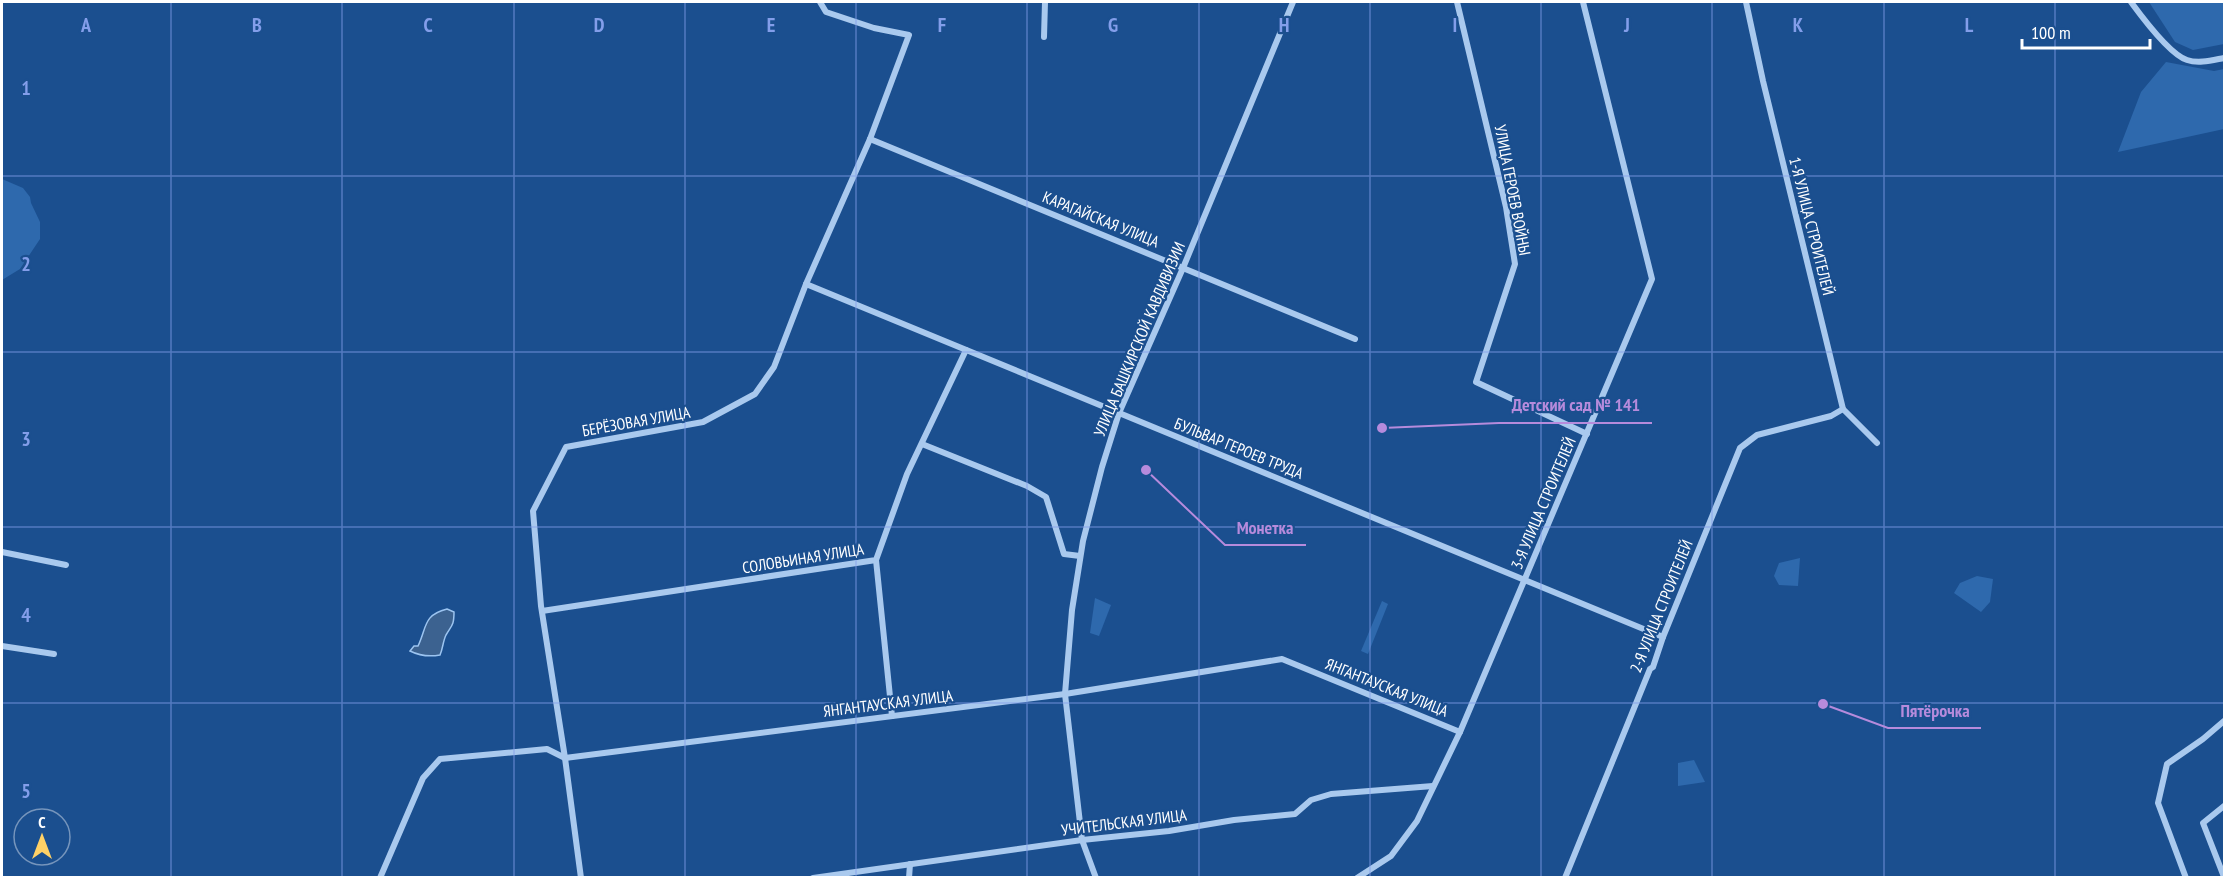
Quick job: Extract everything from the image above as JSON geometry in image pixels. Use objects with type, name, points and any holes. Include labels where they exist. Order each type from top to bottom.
[{"type":"street","name":"БЕРЁЗОВАЯ УЛИЦА","points":[[582,878],[543,611],[533,511],[567,447],[704,422],[755,394],[774,367],[806,284],[870,139],[909,35],[874,28],[826,12],[820,2]]},
{"type":"street","points":[[1044,37],[1046,2]]},
{"type":"street","name":"УЛИЦА БАШКИРСКОЙ КАВДИВИЗИИ","points":[[1096,878],[1082,840],[1065,694],[1072,610],[1080,556],[1102,467],[1119,413],[1183,268],[1293,2]]},
{"type":"street","name":"УЛИЦА ГЕРОЕВ ВОЙНЫ","points":[[1457,2],[1506,207],[1515,264],[1476,382],[1587,434]]},
{"type":"street","name":"3-Я УЛИЦА СТРОИТЕЛЕЙ","points":[[1357,878],[1391,856],[1417,821],[1460,732],[1652,279],[1583,2]]},
{"type":"street","name":"1-Я УЛИЦА СТРОИТЕЛЕЙ","points":[[1746,2],[1843,409]]},
{"type":"street","points":[[2131,2],[2164,43],[2185,60],[2202,62],[2224,58]]},
{"type":"street","name":"КАРАГАЙСКАЯ УЛИЦА","points":[[870,139],[1355,339]]},
{"type":"street","name":"БУЛЬВАР ГЕРОЕВ ТРУДА","points":[[806,284],[1663,637]]},
{"type":"street","name":"СОЛОВЬИНАЯ УЛИЦА","points":[[543,611],[876,560],[907,474],[966,350]]},
{"type":"street","points":[[1843,409],[1877,443]]},
{"type":"street","name":"2-Я УЛИЦА СТРОИТЕЛЕЙ","points":[[1565,878],[1650,669],[1653,667],[1740,448],[1757,435],[1831,416],[1843,409]]},
{"type":"street","points":[[922,444],[1027,486],[1046,497],[1064,554],[1080,556]]},
{"type":"street","points":[[2,552],[66,565]]},
{"type":"street","points":[[876,560],[892,716]]},
{"type":"street","points":[[2,646],[54,654]]},
{"type":"street","name":"ЯНГАНТАУСКАЯ УЛИЦА","points":[[380,878],[423,778],[440,759],[547,749],[565,758],[1065,694],[1282,659],[1460,732]]},
{"type":"street","points":[[2186,878],[2158,803],[2167,764],[2224,721]]},
{"type":"street","name":"УЧИТЕЛЬСКАЯ УЛИЦА","points":[[813,878],[1082,840],[1296,814],[1311,800],[1331,794],[1433,786]]},
{"type":"street","points":[[2224,806],[2203,823],[2224,877]]},
{"type":"street","points":[[909,878],[910,864]]},
{"type":"shaded area","points":[[2149,2],[2224,2],[2224,44],[2193,50],[2175,42]]},
{"type":"shaded area","points":[[2166,62],[2214,71],[2224,69],[2224,129],[2118,152],[2141,92]]},
{"type":"shaded area","points":[[2,179],[23,188],[30,197],[40,222],[40,239],[20,269],[2,280]]},
{"type":"shaded area","points":[[1800,558],[1798,586],[1779,585],[1774,576],[1779,563]]},
{"type":"shaded area","points":[[1977,576],[1993,579],[1990,602],[1981,612],[1954,593],[1960,583]]},
{"type":"shaded area","points":[[1095,598],[1111,605],[1099,636],[1090,633]]},
{"type":"shaded area","points":[[1382,601],[1388,604],[1368,654],[1361,651]]},
{"type":"shaded area","points":[[447,609],[454,612],[454,620],[445,637],[440,655],[425,656],[410,651],[414,646],[418,646],[430,618]]},
{"type":"shaded area","points":[[1694,760],[1705,782],[1678,786],[1678,763]]},
{"type":"place","name":"Детский сад № 141","points":[[1382,428]]},
{"type":"place","name":"Монетка","points":[[1146,470]]},
{"type":"place","name":"Пятёрочка","points":[[1823,704]]}]
